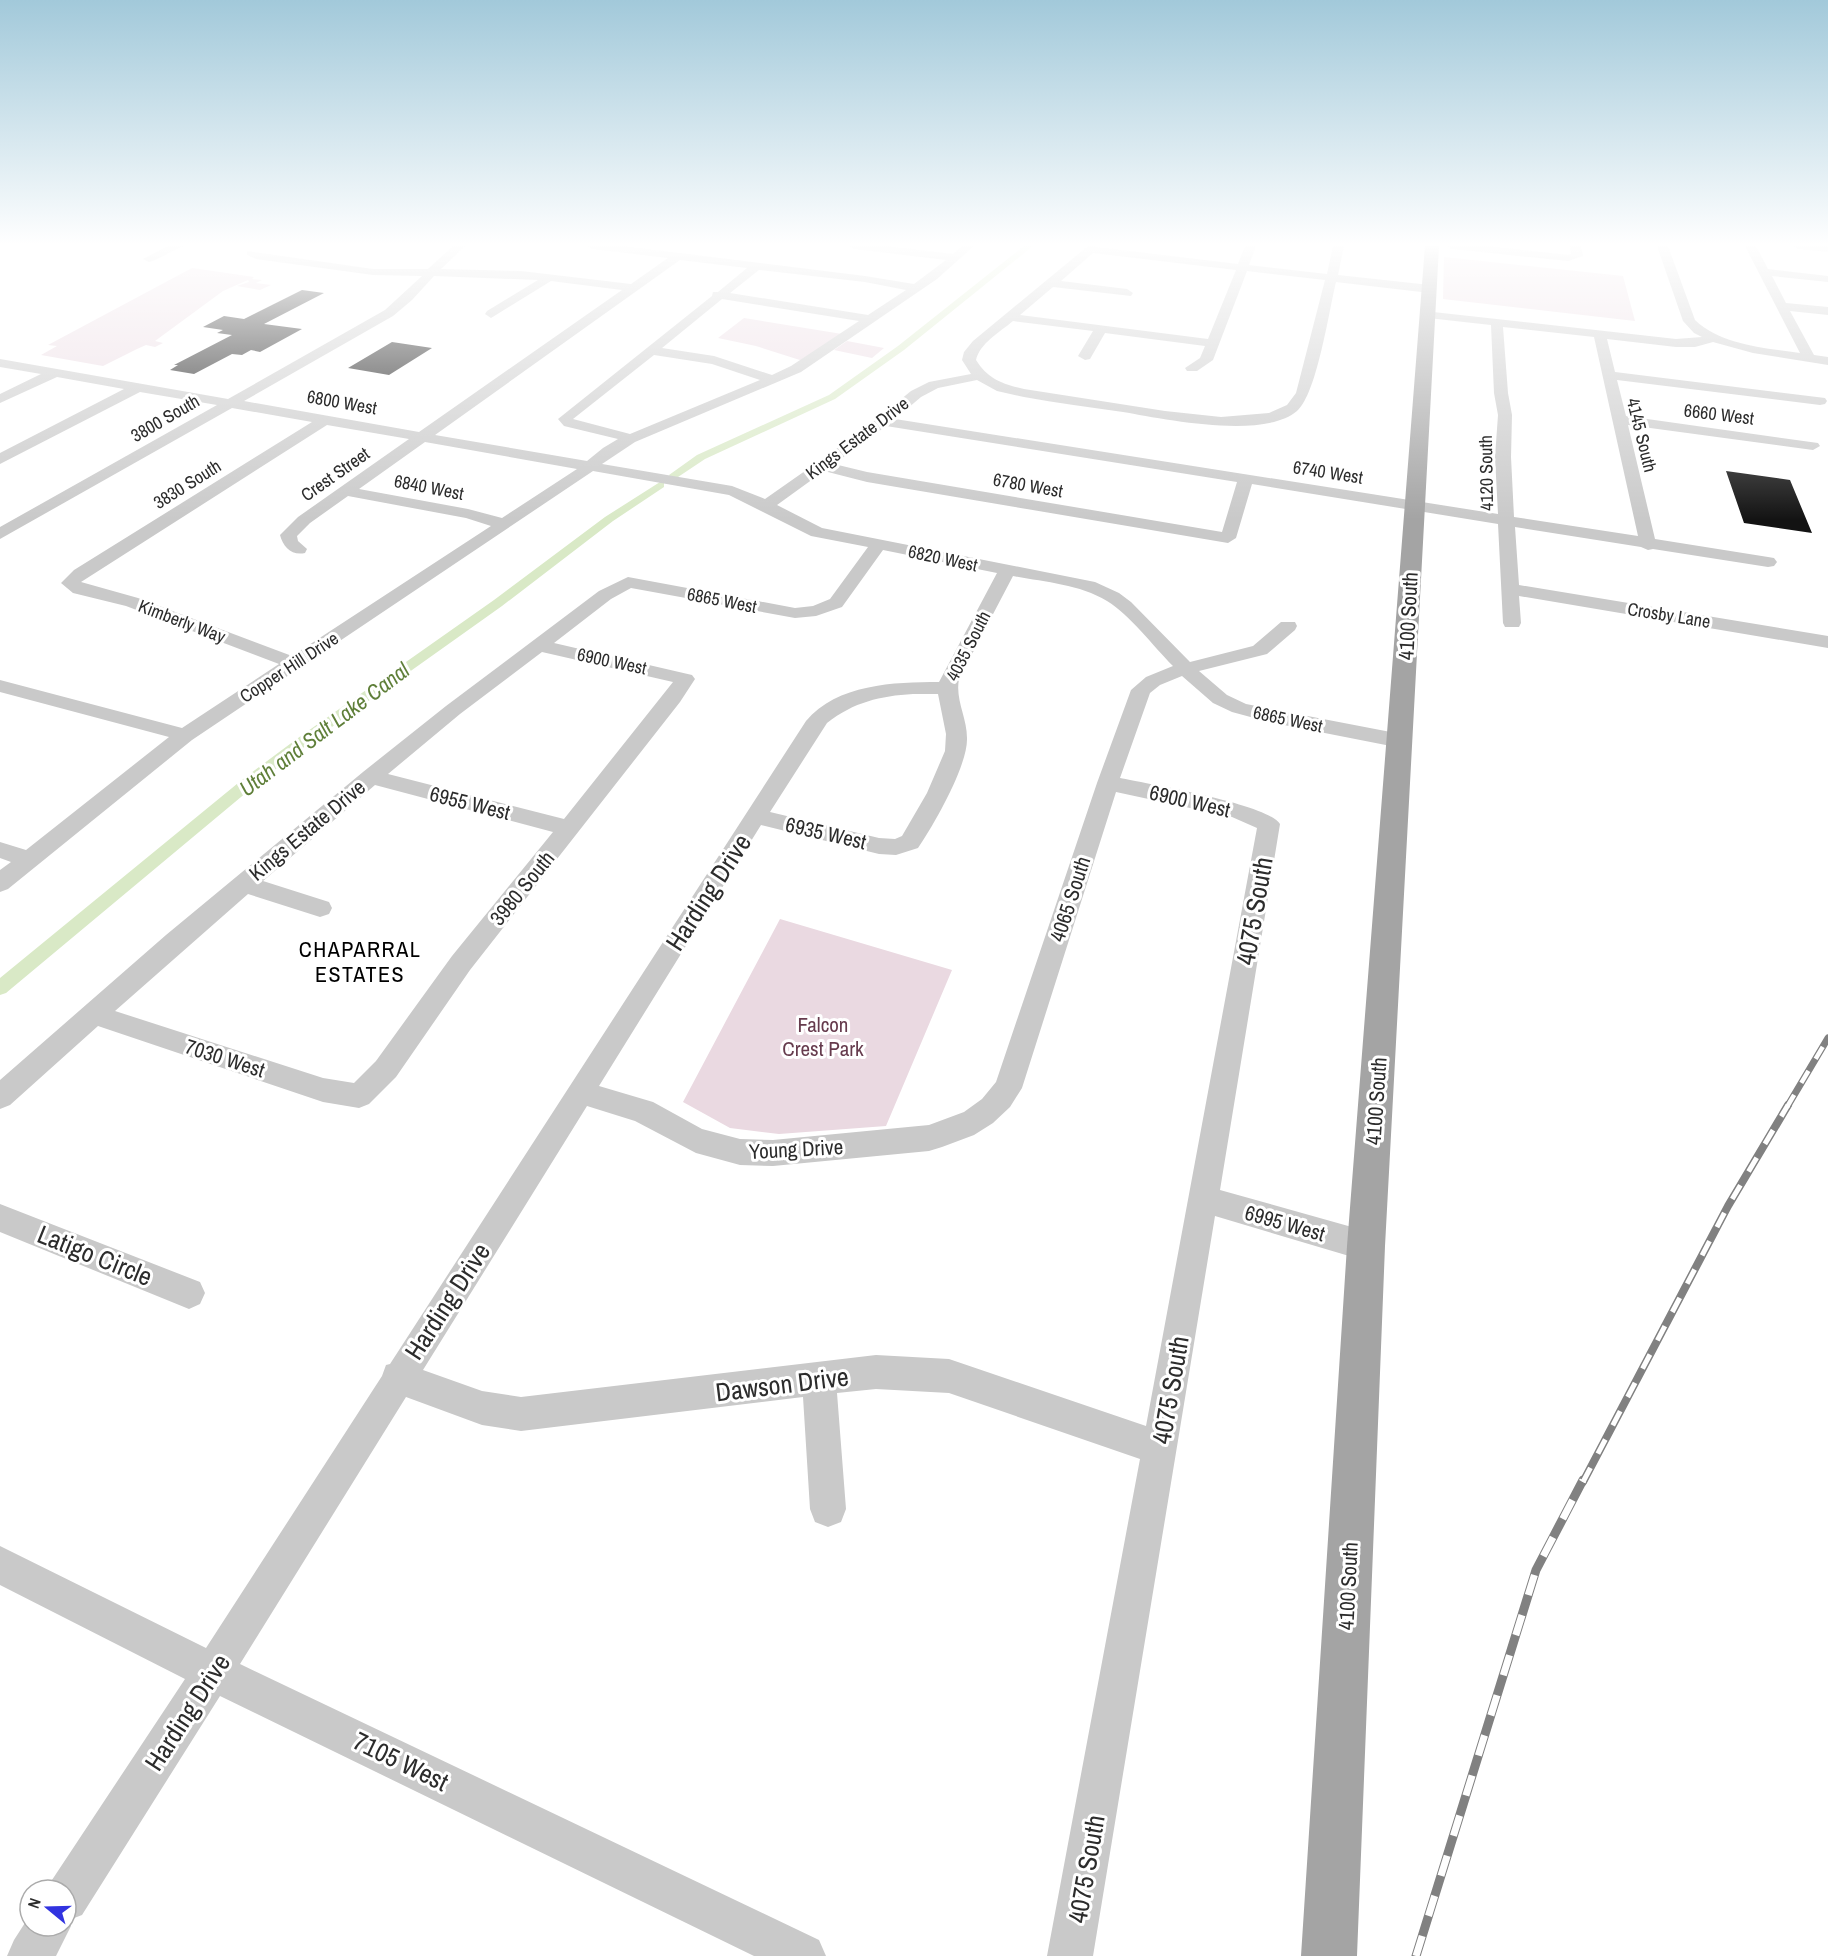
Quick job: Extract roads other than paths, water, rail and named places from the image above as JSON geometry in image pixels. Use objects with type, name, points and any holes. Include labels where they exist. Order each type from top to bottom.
[{"type":"main road","name":"4100 South","points":[[1329,1956],[1366,1246],[1426,337]]},
{"type":"street","name":"3800 South","points":[[0,534],[346,337]]},
{"type":"street","name":"Crest Street","points":[[298,549],[288,540],[290,532],[563,337]]},
{"type":"street","points":[[630,439],[566,420],[568,415],[665,337]]},
{"type":"street","name":"Copper Hill Drive","points":[[0,884],[186,735],[590,466],[613,447],[774,380],[801,366],[844,337]]},
{"type":"street","points":[[987,337],[971,352],[969,360],[979,375],[1002,388],[1032,395],[1213,420],[1263,418],[1285,412],[1302,398],[1317,337]]},
{"type":"street","points":[[1085,356],[1096,337]]},
{"type":"street","points":[[1167,337],[1212,343]]},
{"type":"street","points":[[1192,368],[1206,360],[1214,337]]},
{"type":"street","name":"4120 South","points":[[1498,337],[1501,393],[1505,415],[1503,457],[1512,623]]},
{"type":"street","name":"4145 South","points":[[1601,337],[1648,545]]},
{"type":"street","points":[[1630,337],[1683,343],[1714,338],[1737,345],[1828,361]]},
{"type":"street","points":[[1798,337],[1809,358]]},
{"type":"street","points":[[650,350],[714,360],[774,380]]},
{"type":"street","name":"6800 West","points":[[0,363],[678,482]]},
{"type":"street","points":[[0,399],[55,372]]},
{"type":"street","name":"Kings Estate Drive","points":[[766,505],[883,422],[925,389],[979,375]]},
{"type":"street","points":[[1608,375],[1820,401]]},
{"type":"street","points":[[0,459],[138,387]]},
{"type":"street","points":[[1263,418],[1279,430]]},
{"type":"street","name":"3830 South","points":[[70,583],[80,573],[326,419]]},
{"type":"street","name":"6660 West","points":[[1620,420],[1813,446]]},
{"type":"street","name":"6740 West","points":[[883,422],[1648,545],[1768,562]]},
{"type":"street","name":"6780 West","points":[[822,466],[867,477],[1228,538],[1246,479]]},
{"type":"street","name":"6820 West","points":[[678,482],[750,496],[800,525],[817,532],[1089,586],[1113,597],[1188,670]]},
{"type":"street","name":"6840 West","points":[[346,491],[468,514],[504,524]]},
{"type":"street","name":"6865 West","points":[[628,582],[795,613],[816,611],[836,603],[879,544]]},
{"type":"street","name":"4035 South","points":[[896,847],[907,844],[914,838],[955,753],[956,728],[946,699],[946,688],[1007,570]]},
{"type":"street","name":"Kings Estate Drive","points":[[0,1097],[243,884],[370,777],[538,645],[605,595],[628,582]]},
{"type":"street","name":"Kimberly Way","points":[[70,583],[79,589],[132,602],[294,663]]},
{"type":"street","name":"Crosby Lane","points":[[1511,589],[1828,642]]},
{"type":"street","name":"4065 South","points":[[951,1133],[980,1119],[996,1104],[1008,1088],[1108,783],[1141,690],[1153,681],[1263,649],[1288,626]]},
{"type":"street","name":"6900 West","points":[[538,645],[685,679]]},
{"type":"street","name":"6865 West","points":[[1188,670],[1204,687],[1239,708],[1269,716],[1401,741]]},
{"type":"street","name":"3980 South","points":[[359,1096],[386,1069],[461,963],[685,679]]},
{"type":"street","points":[[0,686],[186,735]]},
{"type":"street","name":"Harding Drive","points":[[78,1880],[213,1672],[803,741],[820,718],[862,696],[890,689],[946,688]]},
{"type":"street","name":"6955 West","points":[[370,777],[569,828]]},
{"type":"street","name":"6900 West","points":[[1108,783],[1237,811],[1269,824]]},
{"type":"street","name":"6935 West","points":[[756,816],[879,846],[896,847]]},
{"type":"street","name":"4075 South","points":[[1070,1956],[1269,824]]},
{"type":"street","points":[[0,850],[30,859]]},
{"type":"street","points":[[243,884],[320,908]]},
{"type":"street","name":"7030 West","points":[[93,1014],[323,1090],[359,1096]]},
{"type":"street","name":"Young Drive","points":[[580,1092],[643,1110],[696,1140],[740,1152],[773,1153],[929,1138],[951,1133]]},
{"type":"street","name":"6995 West","points":[[1203,1199],[1366,1246]]},
{"type":"street","name":"Latigo Circle","points":[[0,1218],[189,1293]]},
{"type":"street","name":"Dawson Drive","points":[[398,1377],[464,1403],[501,1412],[521,1414],[900,1371],[949,1376],[1160,1448]]},
{"type":"street","points":[[819,1380],[828,1509]]},
{"type":"street","name":"7105 West","points":[[0,1565],[213,1672],[803,1956]]},
{"type":"street","points":[[30,1956],[41,1938]]},
{"type":"waterway","name":"Utah and Salt Lake Canal","points":[[674,475],[701,457],[832,397],[914,337]]},
{"type":"waterway","name":"Utah and Salt Lake Canal","points":[[0,988],[248,783],[303,741],[498,603],[609,519],[660,485]]},
{"type":"railway","points":[[1787,1107],[1828,1038]]},
{"type":"railway","points":[[1583,1482],[1728,1206],[1788,1105]]},
{"type":"railway","points":[[1416,1956],[1536,1570],[1583,1480]]},
{"type":"district","name":"CHAPARRAL ESTATES","points":[[360,962]]},
{"type":"park label","name":"Falcon Crest Park","points":[[823,1036]]}]
